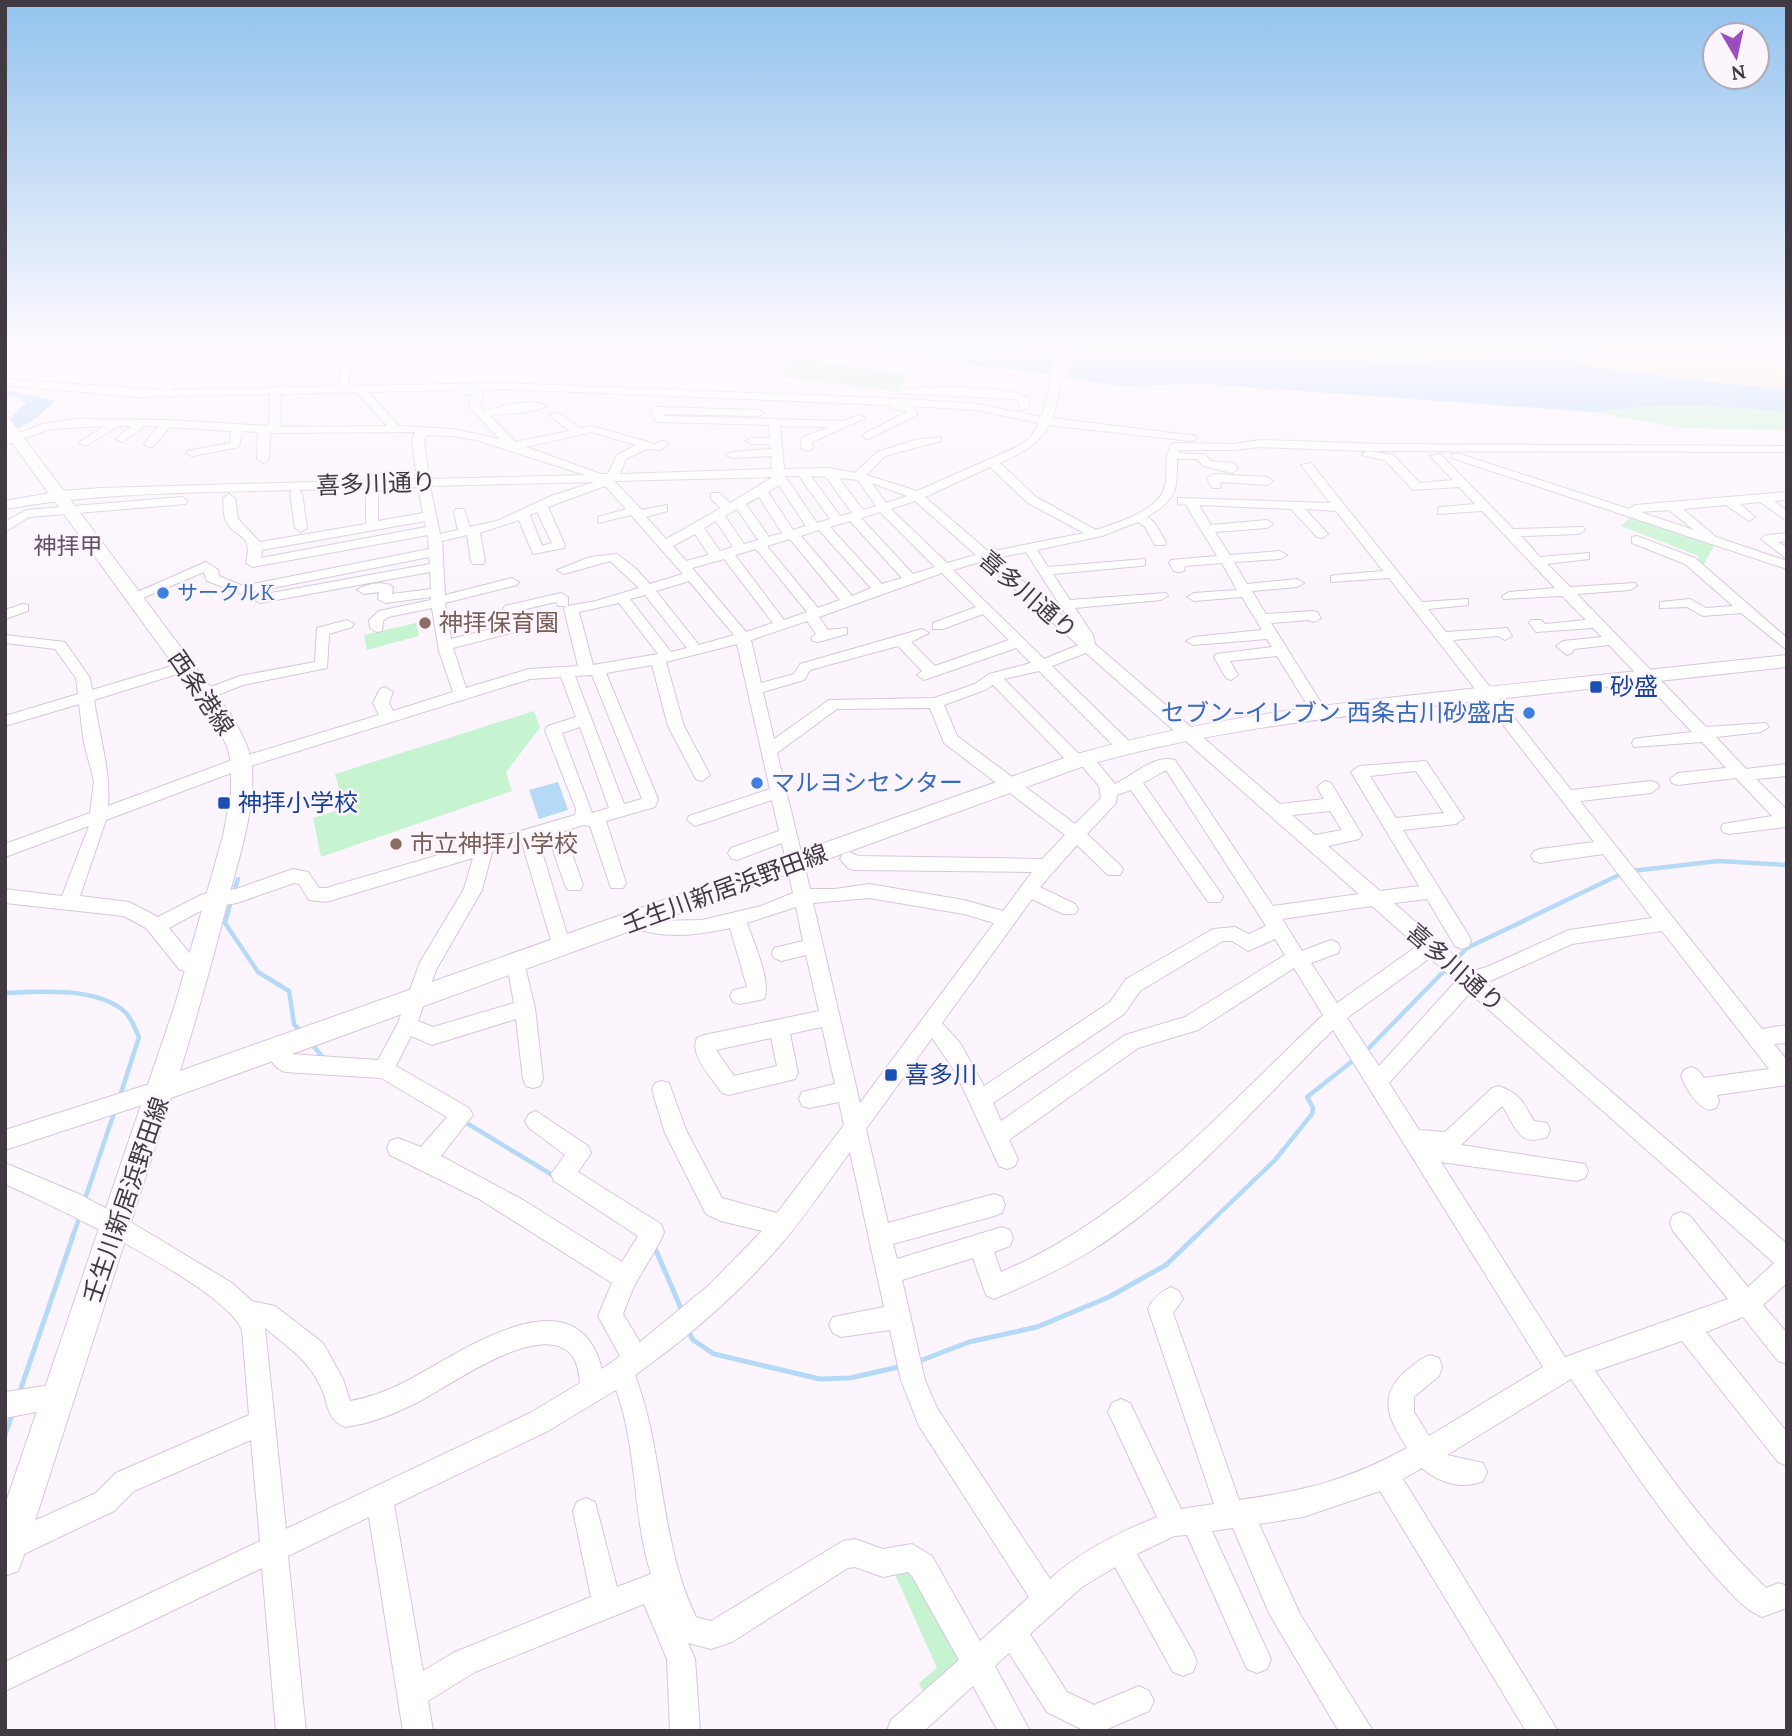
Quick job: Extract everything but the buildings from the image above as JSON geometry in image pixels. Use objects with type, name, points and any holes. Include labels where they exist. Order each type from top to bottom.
[{"type":"main road","name":"西条港線","points":[[10,433],[66,502],[205,695],[230,732],[241,763],[240,809],[162,1089]]},
{"type":"main road","name":"壬生川新居浜野田線","points":[[7,1552],[162,1089],[1081,760],[1185,731],[1319,712],[1787,661]]},
{"type":"street","points":[[10,433],[50,426]]},
{"type":"street","points":[[89,431],[95,426]]},
{"type":"street","points":[[85,443],[111,426]]},
{"type":"street","points":[[138,426],[120,440],[145,441],[164,426]]},
{"type":"street","points":[[202,426],[270,430],[416,429],[422,433],[459,433],[512,446],[607,478],[743,637],[909,1364],[928,1417],[1046,1598]]},
{"type":"street","points":[[263,459],[270,426]]},
{"type":"street","points":[[492,426],[512,446]]},
{"type":"street","points":[[570,426],[579,433]]},
{"type":"street","points":[[689,431],[721,430],[722,426]]},
{"type":"street","points":[[777,426],[791,448]]},
{"type":"street","points":[[732,455],[791,448],[840,426]]},
{"type":"street","points":[[868,436],[887,426]]},
{"type":"street","points":[[156,926],[203,901],[237,896],[300,875],[307,878],[315,895],[326,895],[554,827],[649,803],[650,799],[592,671],[571,609],[649,590],[721,555],[917,496],[993,463],[1035,439],[1043,426]]},
{"type":"street","points":[[1091,426],[1302,450],[1787,452]]},
{"type":"street","points":[[1108,426],[1136,432]]},
{"type":"street","points":[[234,462],[237,428]]},
{"type":"street","points":[[512,446],[592,429],[644,446],[657,448],[662,444]]},
{"type":"street","points":[[422,433],[418,440],[434,540],[445,645],[461,694]]},
{"type":"street","points":[[937,439],[881,454],[860,476],[883,508],[1125,747]]},
{"type":"street","points":[[751,441],[791,448]]},
{"type":"street","points":[[192,453],[235,445]]},
{"type":"street","points":[[5,851],[241,763],[529,674],[592,671],[696,651],[983,557],[1095,534],[1139,517],[1164,500],[1173,479],[1174,448],[1181,445],[1671,446],[1787,452]]},
{"type":"street","points":[[133,597],[206,566],[214,573],[212,578],[243,590],[501,524],[607,478],[621,457],[644,446]]},
{"type":"street","points":[[666,545],[761,491],[779,476],[791,448]]},
{"type":"street","points":[[1397,452],[1436,456],[1533,456],[1558,451]]},
{"type":"street","points":[[1358,452],[1389,457],[1417,487],[1462,483]]},
{"type":"street","points":[[1172,455],[1200,456],[1207,464],[1230,466],[1232,469]]},
{"type":"street","points":[[1436,456],[1787,820]]},
{"type":"street","points":[[1456,456],[1787,565]]},
{"type":"street","points":[[639,477],[647,461]]},
{"type":"street","points":[[993,463],[1032,500],[1095,534]]},
{"type":"street","points":[[1307,466],[1786,1074],[1700,1088]]},
{"type":"street","points":[[802,472],[838,521]]},
{"type":"street","name":"喜多川通り","points":[[66,502],[607,478],[779,476],[802,472],[860,476],[901,488],[917,496],[983,557],[1787,1259]]},
{"type":"street","points":[[829,472],[857,516],[911,580]]},
{"type":"street","points":[[779,476],[818,527],[880,590]]},
{"type":"street","points":[[1216,485],[1213,478],[1263,481],[1279,504]]},
{"type":"street","points":[[5,505],[229,498],[377,487]]},
{"type":"street","points":[[372,526],[372,494],[377,487]]},
{"type":"street","points":[[761,491],[791,535],[848,600]]},
{"type":"street","points":[[296,494],[301,528]]},
{"type":"street","points":[[715,496],[725,511],[741,549]]},
{"type":"street","points":[[1635,509],[1787,496]]},
{"type":"street","points":[[229,498],[232,520],[251,538],[256,547],[253,563],[434,540]]},
{"type":"street","points":[[1762,498],[1787,517]]},
{"type":"street","points":[[1164,500],[1340,508]]},
{"type":"street","points":[[1190,501],[1319,712]]},
{"type":"street","points":[[1729,501],[1749,517]]},
{"type":"street","points":[[5,528],[26,514],[66,502]]},
{"type":"street","points":[[704,505],[725,511],[763,543],[812,614],[821,637],[842,631]]},
{"type":"street","points":[[1294,505],[1322,534]]},
{"type":"street","points":[[523,514],[538,551],[559,545],[541,506]]},
{"type":"street","points":[[1672,506],[1713,541]]},
{"type":"street","points":[[1442,511],[1486,507]]},
{"type":"street","points":[[602,520],[663,508]]},
{"type":"street","points":[[460,512],[478,561]]},
{"type":"street","points":[[256,547],[430,516]]},
{"type":"street","points":[[1139,517],[1150,525],[1160,542]]},
{"type":"street","points":[[1207,529],[1257,522],[1264,538]]},
{"type":"street","points":[[697,527],[780,625]]},
{"type":"street","points":[[1510,533],[1579,530]]},
{"type":"street","points":[[1787,537],[1767,539],[1787,555]]},
{"type":"street","points":[[1637,540],[1690,561],[1787,646]]},
{"type":"street","points":[[770,750],[834,704],[935,704],[980,687],[994,677],[1042,666],[1087,647],[1089,642],[1086,635],[1030,549]]},
{"type":"street","points":[[1179,568],[1176,564],[1280,555]]},
{"type":"street","points":[[1537,561],[1584,556]]},
{"type":"street","points":[[564,570],[616,557],[649,590],[696,651]]},
{"type":"street","points":[[1044,571],[1140,562]]},
{"type":"street","points":[[260,599],[436,566]]},
{"type":"street","points":[[1336,579],[1392,574]]},
{"type":"street","points":[[377,628],[376,620],[384,614],[438,598],[512,582]]},
{"type":"street","points":[[1194,597],[1244,590],[1277,591],[1297,583]]},
{"type":"street","points":[[1509,596],[1630,586]]},
{"type":"street","points":[[288,603],[386,587],[385,599],[438,598]]},
{"type":"street","points":[[1066,605],[1161,596]]},
{"type":"street","points":[[445,645],[514,628],[506,610],[561,597],[563,603]]},
{"type":"street","points":[[622,598],[662,658],[676,726],[702,775]]},
{"type":"street","points":[[1418,607],[1463,601]]},
{"type":"street","points":[[1665,605],[1690,603],[1703,612],[1744,609]]},
{"type":"street","points":[[5,615],[23,608]]},
{"type":"street","points":[[938,626],[984,609]]},
{"type":"street","points":[[1262,620],[1312,615],[1314,618]]},
{"type":"street","points":[[1536,623],[1541,629],[1597,623]]},
{"type":"street","points":[[205,695],[240,681],[322,665],[322,631],[347,624]]},
{"type":"street","points":[[1441,637],[1502,631],[1505,635]]},
{"type":"street","points":[[756,689],[799,677],[805,667],[922,633]]},
{"type":"street","points":[[1193,641],[1271,634]]},
{"type":"street","points":[[1567,650],[1563,646],[1614,640]]},
{"type":"street","points":[[8,641],[60,645],[81,672],[92,743],[101,775],[94,837],[69,902]]},
{"type":"street","points":[[901,641],[928,674],[1018,642]]},
{"type":"street","points":[[1231,675],[1221,657],[1281,651]]},
{"type":"street","points":[[5,720],[185,667]]},
{"type":"street","points":[[567,674],[618,810]]},
{"type":"street","points":[[5,1677],[540,1422],[628,1366],[716,1294],[782,1225],[856,1128],[1046,866],[1110,799],[1110,791],[1099,774],[994,677]]},
{"type":"street","points":[[385,692],[381,704],[388,717]]},
{"type":"street","points":[[994,704],[1012,695]]},
{"type":"street","points":[[935,704],[950,739],[1075,833],[1114,870]]},
{"type":"street","points":[[585,720],[552,730],[587,819]]},
{"type":"street","points":[[1640,743],[1761,727]]},
{"type":"street","points":[[1110,791],[1126,789],[1158,766],[1169,764],[1172,767],[1416,1144],[1568,1368],[1728,1573],[1762,1602],[1779,1597]]},
{"type":"street","points":[[1391,824],[1456,818],[1420,765],[1359,772],[1462,942]]},
{"type":"street","points":[[1678,779],[1787,770]]},
{"type":"street","points":[[1134,783],[1213,897]]},
{"type":"street","points":[[1311,842],[1353,835],[1325,787]]},
{"type":"street","points":[[1567,796],[1651,787]]},
{"type":"street","points":[[703,812],[779,792]]},
{"type":"street","points":[[1276,811],[1335,804]]},
{"type":"street","points":[[587,819],[597,821],[617,883]]},
{"type":"street","points":[[1729,828],[1787,820]]},
{"type":"street","points":[[554,827],[574,885]]},
{"type":"street","points":[[757,877],[735,850],[789,834]]},
{"type":"street","points":[[528,835],[562,947]]},
{"type":"street","points":[[1540,856],[1607,847]]},
{"type":"street","points":[[384,1069],[407,1025],[427,968],[473,890],[485,848]]},
{"type":"street","points":[[849,859],[854,863],[897,865],[1046,866]]},
{"type":"street","points":[[1029,890],[1069,909]]},
{"type":"street","points":[[634,922],[653,928],[702,927],[736,919],[803,896],[835,896],[869,891],[964,907],[1007,920]]},
{"type":"street","points":[[979,1101],[1117,1008],[1133,985],[1220,934],[1234,934],[1248,943],[1273,921],[1374,897],[1431,891]]},
{"type":"street","points":[[5,896],[58,903],[118,905],[135,910],[156,926],[187,964],[199,964]]},
{"type":"street","points":[[736,919],[754,972],[757,993],[740,996]]},
{"type":"street","points":[[1377,1082],[1469,980],[1491,974],[1569,937],[1667,923]]},
{"type":"street","points":[[781,953],[815,946]]},
{"type":"street","points":[[980,1246],[994,1287],[1022,1278],[1095,1235],[1151,1191],[1335,1016],[1431,947]]},
{"type":"street","points":[[996,1136],[1132,1041],[1191,1024],[1297,958],[1331,948]]},
{"type":"street","points":[[516,964],[525,1008],[533,1079]]},
{"type":"street","points":[[407,1025],[432,1036],[525,1008]]},
{"type":"street","points":[[779,1028],[831,1017]]},
{"type":"street","points":[[930,1025],[941,1032],[956,1053],[1007,1159]]},
{"type":"street","points":[[1757,1038],[1787,1034]]},
{"type":"street","points":[[279,1049],[280,1059],[285,1063],[384,1069],[462,1115],[425,1158]]},
{"type":"street","points":[[5,1140],[162,1089]]},
{"type":"street","points":[[662,1090],[676,1133],[714,1206],[782,1225]]},
{"type":"street","points":[[809,1099],[848,1091]]},
{"type":"street","points":[[1416,1144],[1449,1142],[1499,1095],[1510,1100],[1529,1131],[1539,1129]]},
{"type":"street","points":[[536,1121],[580,1153],[562,1174],[653,1232],[626,1278],[610,1316],[626,1339],[628,1366],[641,1423],[659,1585],[675,1623],[681,1659],[685,1731]]},
{"type":"street","points":[[1416,1144],[1577,1171]]},
{"type":"street","points":[[398,1148],[425,1158],[495,1195],[626,1278]]},
{"type":"street","points":[[5,1173],[71,1202],[116,1226],[224,1290],[247,1313],[254,1330],[291,1731]]},
{"type":"street","points":[[880,1237],[994,1205]]},
{"type":"street","points":[[1681,1223],[1787,1352]]},
{"type":"street","points":[[888,1273],[1003,1238]]},
{"type":"street","points":[[902,1731],[1046,1598],[1072,1577],[1119,1548],[1184,1522],[1303,1504],[1385,1474],[1568,1368],[1687,1328],[1747,1303],[1769,1285],[1787,1265]]},
{"type":"street","points":[[1171,1299],[1160,1309],[1237,1515],[1314,1665],[1358,1731]]},
{"type":"street","points":[[247,1313],[267,1314],[314,1352],[326,1370],[339,1408],[345,1414],[412,1392],[483,1350],[506,1340],[528,1335],[564,1337],[579,1344],[587,1359],[594,1389]]},
{"type":"street","points":[[841,1325],[898,1317]]},
{"type":"street","points":[[1687,1328],[1787,1453]]},
{"type":"street","points":[[1430,1367],[1403,1390],[1400,1407],[1403,1418],[1426,1452],[1443,1470],[1457,1474],[1474,1472]]},
{"type":"street","points":[[5,1405],[58,1396]]},
{"type":"street","points":[[1121,1412],[1184,1522],[1211,1562],[1233,1602],[1257,1659]]},
{"type":"street","points":[[7,1552],[105,1502],[125,1482],[262,1422]]},
{"type":"street","points":[[1385,1474],[1543,1731]]},
{"type":"street","points":[[380,1500],[418,1731]]},
{"type":"street","points":[[586,1511],[607,1606]]},
{"type":"street","points":[[1119,1548],[1183,1662]]},
{"type":"street","points":[[675,1623],[710,1635],[722,1632],[843,1555],[855,1553],[883,1563],[912,1558],[922,1566],[1015,1731]]},
{"type":"street","points":[[412,1694],[465,1662],[522,1637],[659,1585]]},
{"type":"street","points":[[1011,1630],[1056,1702],[1093,1720],[1139,1701]]},
{"type":"green space","points":[[1669,426],[1787,426],[1787,430]]},
{"type":"green space","points":[[1632,516],[1715,544],[1703,566],[1696,564],[1699,556],[1621,526]]},
{"type":"green space","points":[[416,623],[419,636],[367,650],[364,635]]},
{"type":"green space","points":[[534,711],[540,728],[506,772],[512,791],[321,857],[313,818],[344,808],[335,774]]},
{"type":"green space","points":[[912,1558],[976,1662],[928,1704],[919,1683],[937,1668],[889,1561]]},
{"type":"water","points":[[5,426],[22,426],[5,435]]},
{"type":"water","points":[[558,782],[568,810],[539,819],[529,790]]},
{"type":"waterway","points":[[1632,871],[1718,861],[1787,865]]},
{"type":"waterway","points":[[1455,960],[1467,948],[1621,874]]},
{"type":"waterway","points":[[233,894],[238,879]]},
{"type":"waterway","points":[[231,901],[225,923],[258,972],[289,991],[294,1024],[301,1032]]},
{"type":"waterway","points":[[1367,1050],[1447,968]]},
{"type":"waterway","points":[[5,993],[51,992],[85,995],[115,1005],[126,1013],[139,1037],[120,1096]]},
{"type":"waterway","points":[[311,1043],[324,1059]]},
{"type":"waterway","points":[[1194,1238],[1275,1160],[1312,1114],[1313,1108],[1307,1097],[1355,1059]]},
{"type":"waterway","points":[[84,1202],[115,1110]]},
{"type":"waterway","points":[[465,1122],[554,1176]]},
{"type":"waterway","points":[[72,1238],[80,1216]]},
{"type":"waterway","points":[[20,1391],[73,1236]]},
{"type":"waterway","points":[[917,1362],[969,1342],[1037,1327],[1109,1297],[1166,1265],[1196,1236]]},
{"type":"waterway","points":[[654,1246],[683,1313]]},
{"type":"waterway","points":[[688,1330],[693,1340],[714,1354],[820,1379],[850,1378],[903,1366]]},
{"type":"waterway","points":[[5,1435],[12,1415]]},
{"type":"place","name":"サークルK","points":[[163,593]]},
{"type":"place","name":"神拝保育園","points":[[425,623]]},
{"type":"place","name":"砂盛","points":[[1596,687]]},
{"type":"place","name":"セブン-イレブン 西条古川砂盛店","points":[[1529,713]]},
{"type":"place","name":"マルヨシセンター","points":[[757,783]]},
{"type":"place","name":"神拝小学校","points":[[224,803]]},
{"type":"place","name":"市立神拝小学校","points":[[396,844]]},
{"type":"place","name":"喜多川","points":[[891,1075]]},
{"type":"district","name":"神拝甲","points":[[68,546]]}]
